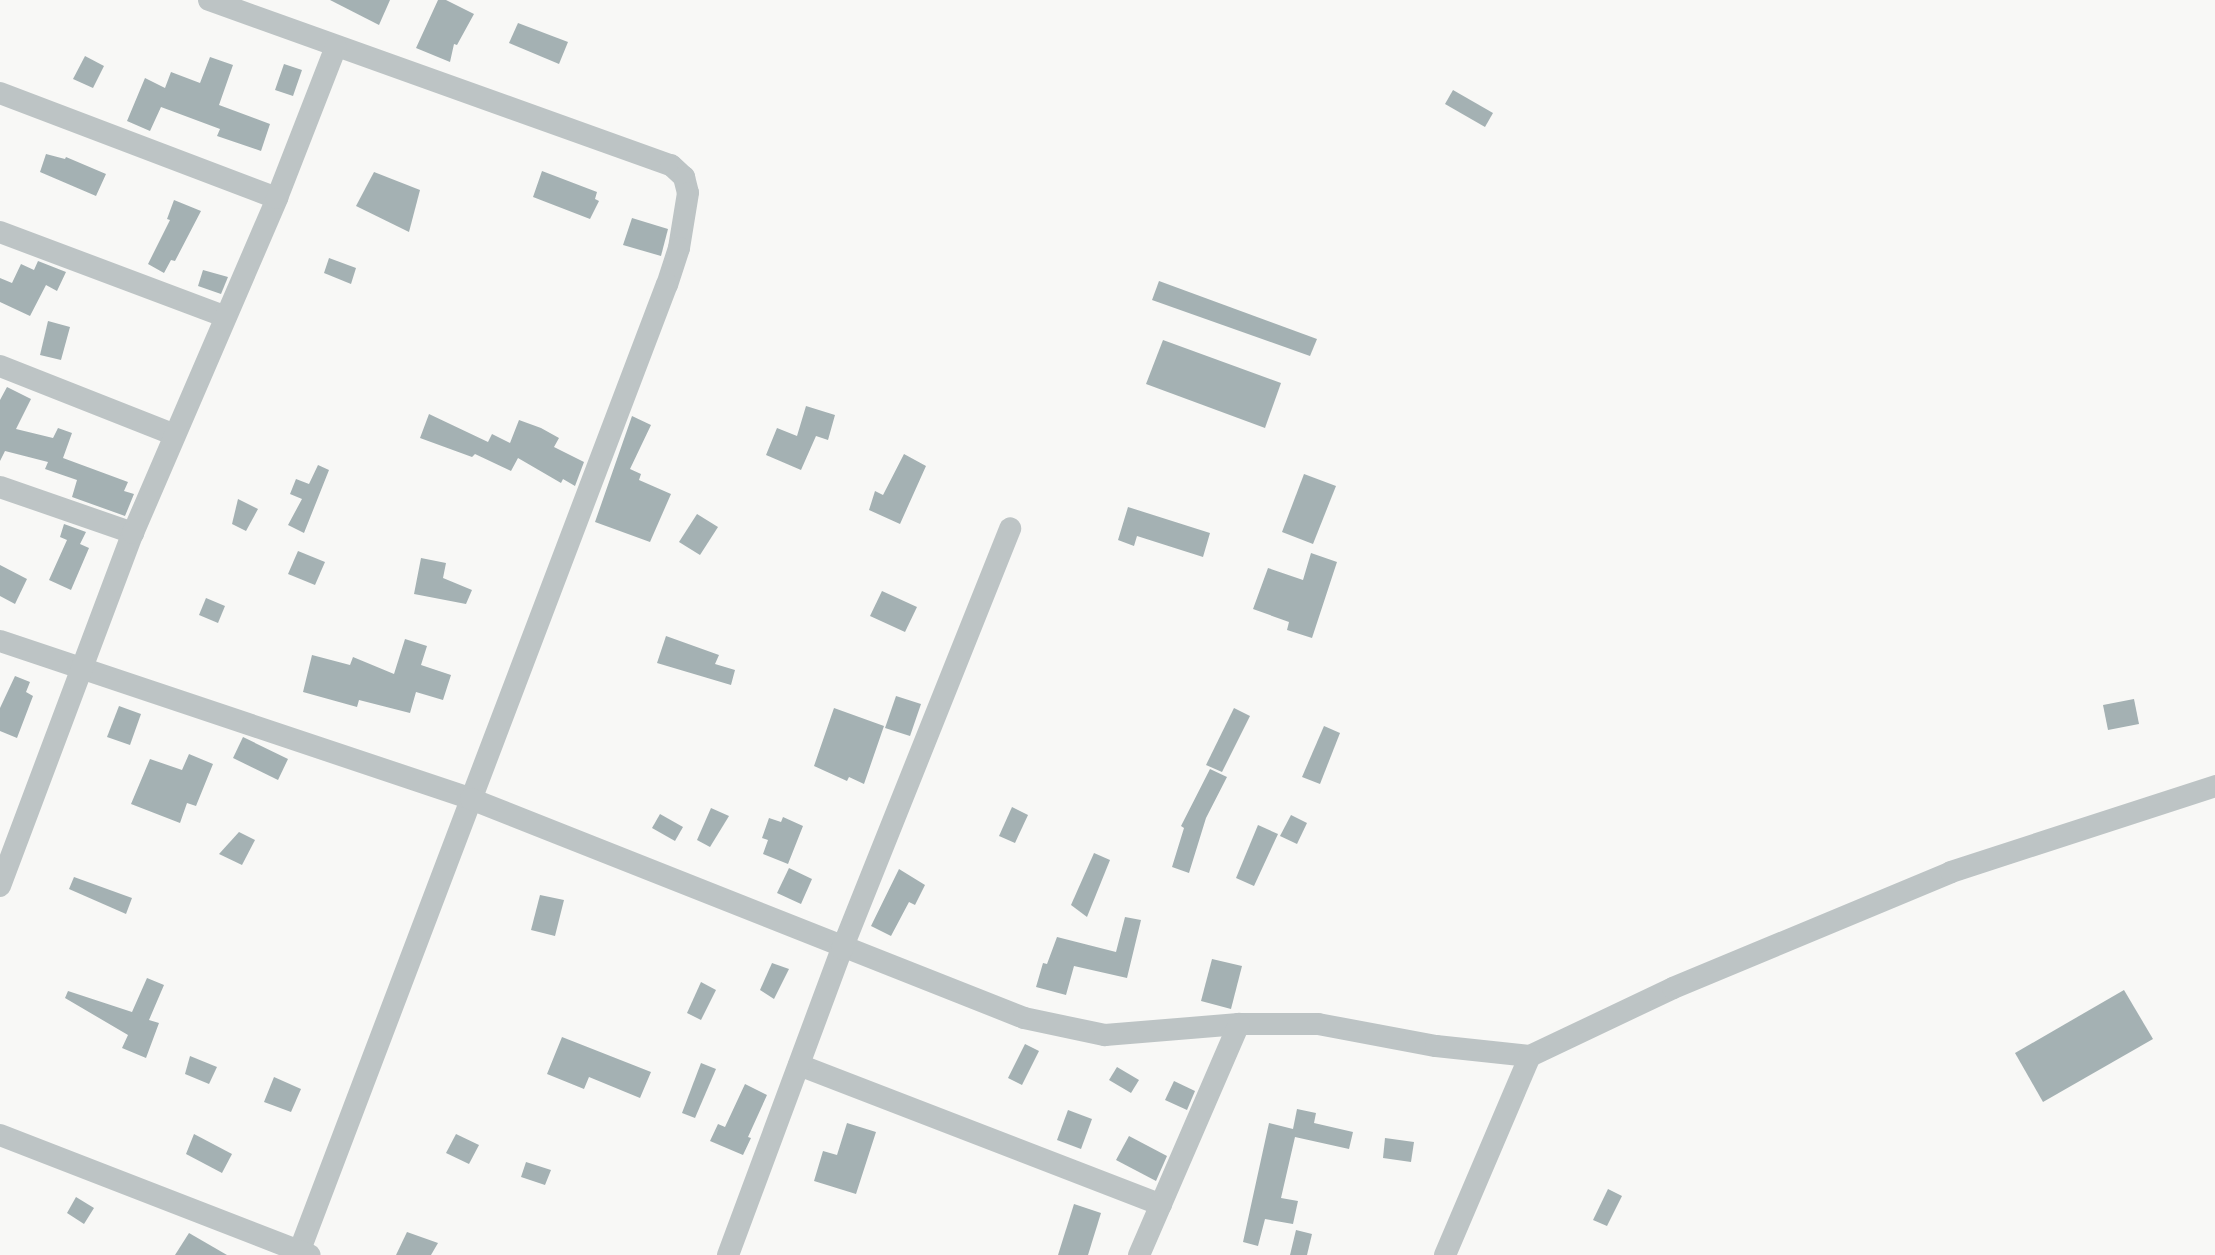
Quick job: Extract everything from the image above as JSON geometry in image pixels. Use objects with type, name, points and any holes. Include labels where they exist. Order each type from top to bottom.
[{"type":"street","points":[[0,1135],[302,1253],[679,248],[688,193],[684,177],[671,165],[209,0]]},
{"type":"street","points":[[0,886],[133,533],[277,198],[336,47]]},
{"type":"street","points":[[0,93],[277,198]]},
{"type":"street","points":[[0,232],[226,317]]},
{"type":"street","points":[[0,366],[173,434]]},
{"type":"street","points":[[0,487],[133,533]]},
{"type":"street","points":[[728,1255],[842,949],[1010,528]]},
{"type":"street","points":[[0,641],[81,671],[471,799],[842,949],[1024,1018],[1105,1035],[1239,1024],[1318,1024],[1436,1046],[1530,1056],[1673,988],[1951,872],[2215,786]]},
{"type":"street","points":[[1139,1255],[1239,1024]]},
{"type":"street","points":[[1445,1255],[1530,1056]]},
{"type":"street","points":[[799,1065],[1161,1205]]},
{"type":"building","points":[[330,0],[390,0],[379,25]]},
{"type":"building","points":[[438,0],[446,0],[474,14],[457,45],[454,44],[450,62],[416,48]]},
{"type":"building","points":[[518,23],[568,42],[559,64],[509,43]]},
{"type":"building","points":[[85,56],[104,66],[93,88],[73,79]]},
{"type":"building","points":[[210,57],[233,65],[219,105],[270,124],[261,151],[217,136],[220,129],[161,107],[150,131],[127,121],[145,78],[165,88],[171,72],[200,83]]},
{"type":"building","points":[[284,64],[302,70],[293,96],[275,90]]},
{"type":"building","points":[[1453,90],[1493,113],[1485,127],[1445,104]]},
{"type":"building","points":[[46,154],[66,157],[106,174],[96,196],[40,172]]},
{"type":"building","points":[[542,171],[597,192],[595,199],[599,201],[590,219],[533,197]]},
{"type":"building","points":[[374,172],[420,190],[409,232],[356,206]]},
{"type":"building","points":[[174,200],[201,211],[175,261],[171,260],[164,273],[148,264],[170,220],[167,219]]},
{"type":"building","points":[[632,218],[668,229],[661,256],[623,245]]},
{"type":"building","points":[[329,258],[356,268],[351,284],[324,273]]},
{"type":"building","points":[[38,261],[66,272],[57,291],[46,285],[30,316],[0,302],[0,278],[12,283],[21,264],[34,270]]},
{"type":"building","points":[[203,270],[228,277],[221,294],[198,286]]},
{"type":"building","points":[[1159,281],[1317,339],[1310,356],[1152,300]]},
{"type":"building","points":[[48,321],[70,327],[61,360],[40,355]]},
{"type":"building","points":[[1163,340],[1281,383],[1265,428],[1146,384]]},
{"type":"building","points":[[7,387],[31,399],[16,429],[53,438],[58,428],[72,433],[63,458],[128,482],[124,491],[134,494],[125,516],[72,497],[77,480],[45,469],[48,462],[5,451],[0,461],[0,400]]},
{"type":"building","points":[[806,406],[835,415],[828,440],[816,436],[801,470],[766,455],[777,428],[797,436]]},
{"type":"building","points":[[429,414],[488,442],[492,434],[510,443],[519,420],[541,428],[559,438],[554,447],[584,462],[575,486],[563,479],[561,483],[518,458],[511,471],[475,454],[472,457],[420,438]]},
{"type":"building","points":[[632,416],[651,425],[630,469],[641,474],[639,480],[671,494],[650,542],[595,522]]},
{"type":"building","points":[[904,454],[926,466],[900,524],[869,510],[875,491],[883,495]]},
{"type":"building","points":[[318,465],[329,470],[304,533],[288,525],[302,499],[290,494],[296,479],[309,484]]},
{"type":"building","points":[[1304,474],[1336,486],[1313,544],[1282,532]]},
{"type":"building","points":[[238,499],[258,509],[246,531],[232,524]]},
{"type":"building","points":[[1128,507],[1210,533],[1203,557],[1137,536],[1134,546],[1118,540]]},
{"type":"building","points":[[697,514],[718,527],[700,555],[679,542]]},
{"type":"building","points":[[64,524],[86,532],[80,544],[89,548],[71,590],[49,580],[67,540],[60,537]]},
{"type":"building","points":[[298,551],[325,562],[315,585],[288,574]]},
{"type":"building","points":[[1311,553],[1337,562],[1312,638],[1287,630],[1289,622],[1253,609],[1268,568],[1303,580]]},
{"type":"building","points":[[421,558],[446,563],[443,578],[472,590],[466,604],[414,594]]},
{"type":"building","points":[[0,565],[27,579],[15,604],[0,596]]},
{"type":"building","points":[[882,591],[917,607],[905,632],[870,616]]},
{"type":"building","points":[[206,598],[225,606],[218,623],[199,615]]},
{"type":"building","points":[[666,636],[719,655],[715,664],[735,670],[731,685],[657,663]]},
{"type":"building","points":[[405,639],[427,646],[421,665],[451,675],[443,700],[416,692],[410,713],[359,700],[357,707],[303,692],[312,655],[350,665],[353,657],[394,674]]},
{"type":"building","points":[[15,676],[30,682],[26,692],[33,696],[17,738],[0,731],[0,708]]},
{"type":"building","points":[[896,696],[921,704],[910,736],[885,728]]},
{"type":"building","points":[[2134,699],[2139,724],[2108,730],[2103,705]]},
{"type":"building","points":[[119,706],[141,714],[130,745],[107,737]]},
{"type":"building","points":[[834,708],[884,726],[864,784],[849,777],[847,781],[814,766]]},
{"type":"building","points":[[1234,708],[1250,716],[1222,772],[1206,765]]},
{"type":"building","points":[[1324,726],[1340,733],[1320,784],[1302,777]]},
{"type":"building","points":[[243,737],[288,759],[278,780],[233,758]]},
{"type":"building","points":[[189,754],[213,764],[196,806],[187,803],[180,823],[131,804],[150,759],[182,770]]},
{"type":"building","points":[[1210,769],[1227,777],[1206,818],[1189,873],[1172,867],[1184,828],[1181,826]]},
{"type":"building","points":[[1012,807],[1028,815],[1015,843],[999,836]]},
{"type":"building","points":[[711,808],[729,816],[710,847],[697,840]]},
{"type":"building","points":[[660,814],[683,827],[675,841],[652,828]]},
{"type":"building","points":[[1291,815],[1307,823],[1297,844],[1280,836]]},
{"type":"building","points":[[783,817],[803,826],[788,864],[763,854],[768,840],[762,838],[769,818],[781,822]]},
{"type":"building","points":[[1258,825],[1278,834],[1254,886],[1236,878]]},
{"type":"building","points":[[239,832],[255,840],[242,865],[219,854]]},
{"type":"building","points":[[1094,853],[1110,860],[1087,917],[1071,905]]},
{"type":"building","points":[[789,868],[812,879],[801,904],[777,893]]},
{"type":"building","points":[[899,869],[925,885],[915,905],[909,902],[891,936],[871,926]]},
{"type":"building","points":[[74,877],[132,898],[126,914],[69,889]]},
{"type":"building","points":[[540,895],[564,900],[555,936],[531,930]]},
{"type":"building","points":[[1125,917],[1141,920],[1127,978],[1074,966],[1066,995],[1036,987],[1043,963],[1047,964],[1057,937],[1116,952]]},
{"type":"building","points":[[1212,959],[1242,966],[1231,1009],[1201,1001]]},
{"type":"building","points":[[772,963],[789,969],[774,999],[760,990]]},
{"type":"building","points":[[147,978],[164,985],[149,1020],[159,1023],[146,1058],[122,1048],[128,1035],[65,998],[68,991],[132,1012]]},
{"type":"building","points":[[701,982],[716,990],[701,1020],[687,1013]]},
{"type":"building","points":[[2124,990],[2153,1039],[2043,1102],[2015,1053]]},
{"type":"building","points":[[562,1037],[651,1072],[640,1098],[589,1077],[584,1089],[547,1074]]},
{"type":"building","points":[[1025,1044],[1039,1051],[1022,1085],[1008,1078]]},
{"type":"building","points":[[190,1056],[217,1067],[209,1084],[185,1074]]},
{"type":"building","points":[[701,1063],[716,1069],[695,1118],[682,1113]]},
{"type":"building","points":[[1117,1067],[1139,1080],[1131,1093],[1109,1080]]},
{"type":"building","points":[[274,1077],[301,1089],[291,1112],[264,1102]]},
{"type":"building","points":[[1174,1081],[1195,1091],[1187,1110],[1165,1100]]},
{"type":"building","points":[[745,1084],[767,1095],[743,1155],[710,1141],[718,1124],[725,1127]]},
{"type":"building","points":[[1297,1109],[1316,1113],[1314,1123],[1353,1132],[1349,1149],[1295,1137],[1281,1198],[1298,1201],[1293,1224],[1265,1219],[1258,1246],[1243,1242],[1269,1123],[1293,1129]]},
{"type":"building","points":[[1068,1110],[1092,1119],[1081,1149],[1057,1140]]},
{"type":"building","points":[[847,1123],[876,1132],[856,1194],[814,1181],[823,1151],[837,1155]]},
{"type":"building","points":[[194,1134],[232,1154],[222,1173],[186,1154]]},
{"type":"building","points":[[456,1134],[479,1145],[469,1164],[446,1153]]},
{"type":"building","points":[[1129,1136],[1167,1156],[1156,1181],[1116,1160]]},
{"type":"building","points":[[1385,1138],[1414,1142],[1411,1162],[1383,1158]]},
{"type":"building","points":[[526,1162],[551,1170],[545,1185],[521,1177]]},
{"type":"building","points":[[1608,1189],[1622,1196],[1607,1226],[1593,1220]]},
{"type":"building","points":[[76,1197],[94,1208],[84,1224],[67,1213]]},
{"type":"building","points":[[1074,1204],[1101,1213],[1088,1255],[1058,1255]]},
{"type":"building","points":[[1296,1230],[1312,1234],[1307,1255],[1290,1255]]},
{"type":"building","points":[[407,1232],[438,1243],[431,1255],[396,1255]]},
{"type":"building","points":[[189,1233],[227,1255],[175,1255]]}]
